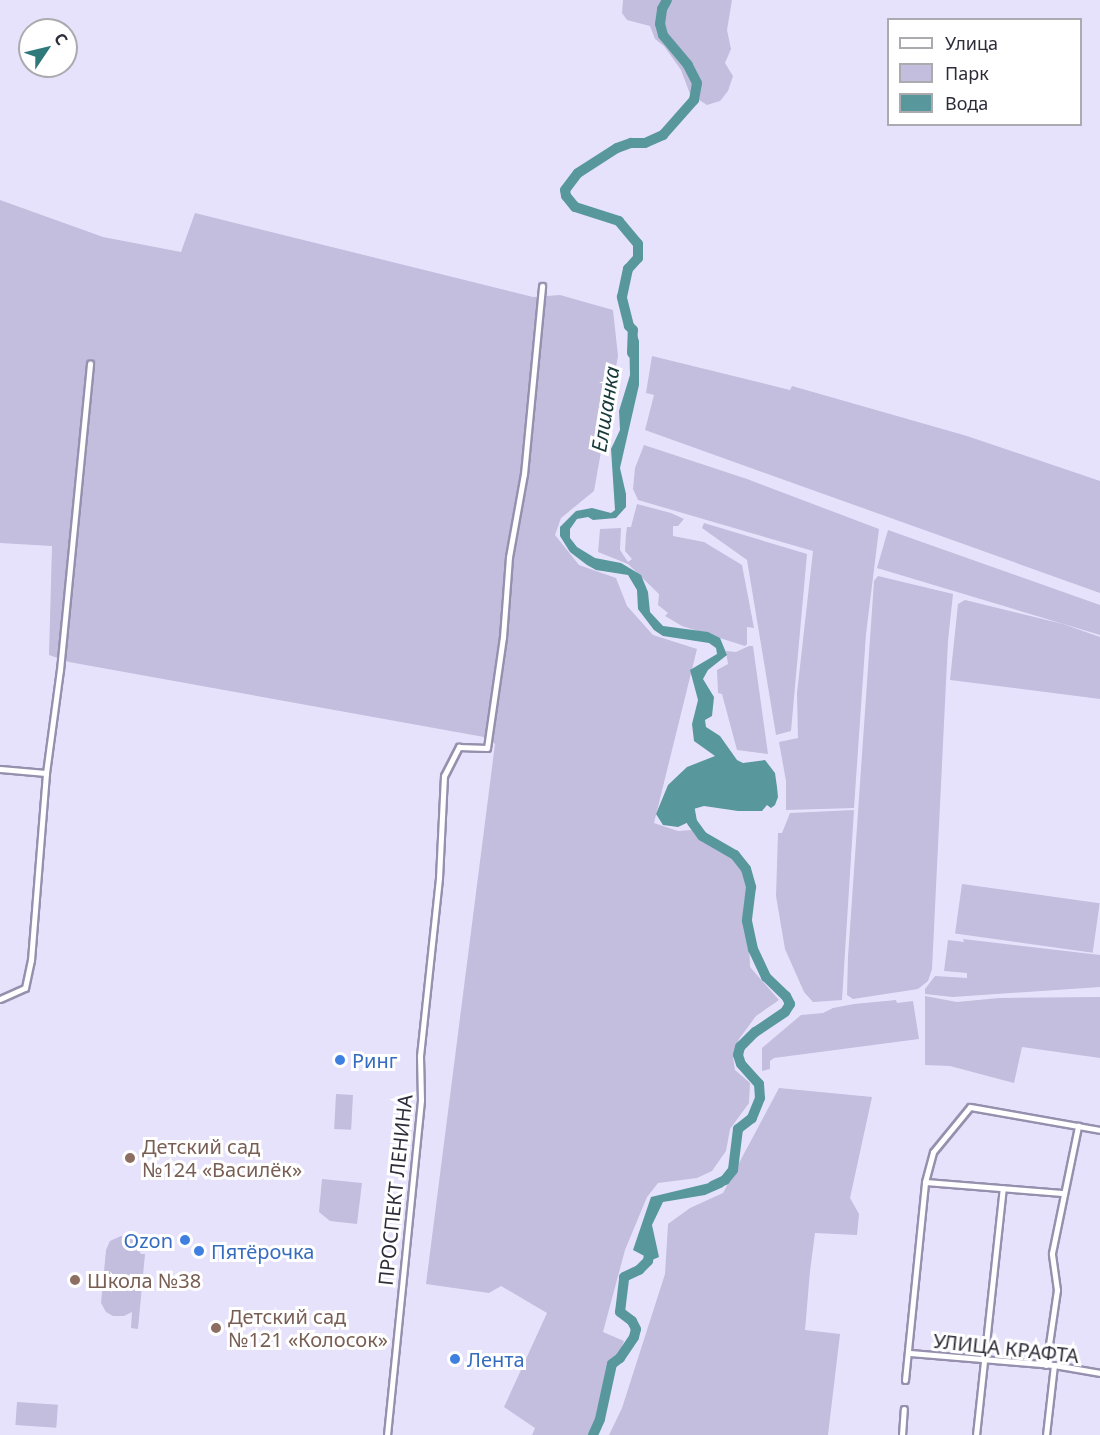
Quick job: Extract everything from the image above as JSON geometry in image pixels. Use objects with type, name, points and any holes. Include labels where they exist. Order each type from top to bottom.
[{"type":"street","name":"ПРОСПЕКТ ЛЕНИНА","points":[[387,1435],[421,1100],[420,1056],[440,878],[444,776],[459,747],[488,748],[503,637],[510,557],[524,474],[542,286]]},
{"type":"street","points":[[0,999],[25,988],[31,960],[46,773],[60,670],[90,363]]},
{"type":"street","points":[[0,769],[46,773]]},
{"type":"street","points":[[906,1380],[925,1182],[933,1152],[970,1107],[1100,1130]]},
{"type":"street","points":[[1046,1365],[1057,1290],[1052,1253],[1063,1193],[1068,1184],[1078,1126]]},
{"type":"street","points":[[925,1182],[1063,1193]]},
{"type":"street","points":[[976,1435],[1004,1188]]},
{"type":"street","name":"УЛИЦА КРАФТА","points":[[910,1353],[1054,1365],[1100,1373]]},
{"type":"street","points":[[1046,1435],[1054,1365]]},
{"type":"street","points":[[902,1435],[904,1409]]},
{"type":"green space","points":[[623,0],[732,0],[727,30],[731,49],[725,63],[733,76],[728,91],[720,101],[707,105],[690,94],[681,70],[664,46],[655,39],[650,26],[627,20],[622,13]]},
{"type":"green space","points":[[0,200],[103,237],[181,252],[195,213],[533,297],[560,295],[613,310],[618,356],[594,491],[561,518],[555,535],[579,565],[616,578],[627,606],[653,635],[697,649],[654,823],[678,831],[692,830],[739,863],[747,879],[750,967],[779,1000],[756,1016],[739,1039],[733,1057],[735,1070],[750,1083],[749,1103],[730,1129],[726,1151],[712,1171],[697,1178],[658,1183],[647,1197],[625,1250],[603,1332],[624,1341],[589,1435],[532,1435],[535,1428],[504,1407],[547,1313],[501,1286],[489,1293],[426,1284],[495,744],[484,737],[69,662],[49,655],[52,546],[0,543]]},
{"type":"green space","points":[[652,356],[790,390],[792,386],[967,436],[1100,481],[1100,593],[645,430],[654,395],[646,393]]},
{"type":"green space","points":[[644,445],[747,479],[879,529],[866,634],[854,808],[786,810],[786,781],[779,742],[798,738],[797,693],[813,551],[638,500],[633,489],[635,468]]},
{"type":"green space","points":[[637,504],[684,519],[678,526],[673,526],[673,536],[704,542],[742,565],[754,628],[747,627],[745,646],[682,626],[665,616],[668,613],[658,605],[659,594],[628,564],[598,552],[600,529],[621,528],[620,550],[628,562],[632,559],[625,551],[626,534],[627,527],[631,527]]},
{"type":"green space","points":[[704,523],[807,554],[791,731],[776,735],[747,560],[702,528]]},
{"type":"green space","points":[[888,530],[1100,605],[1100,635],[877,568]]},
{"type":"green space","points":[[878,576],[953,594],[948,641],[932,969],[928,981],[918,989],[853,999],[847,995],[848,957],[874,581]]},
{"type":"green space","points":[[965,600],[1063,624],[1100,637],[1100,699],[950,680],[958,604]]},
{"type":"green space","points":[[753,646],[768,754],[737,750],[722,694],[718,693],[717,670],[728,664],[726,651],[736,652]]},
{"type":"green space","points":[[854,810],[842,1000],[813,1002],[804,992],[785,949],[776,896],[778,833],[782,833],[790,813]]},
{"type":"green space","points":[[962,884],[1100,903],[1093,953],[955,934]]},
{"type":"green space","points":[[963,939],[1100,955],[1100,987],[953,997],[925,994],[925,989],[935,976],[967,978],[967,973],[944,971],[948,940],[964,942]]},
{"type":"green space","points":[[925,996],[957,1002],[999,998],[1100,997],[1100,1058],[1022,1047],[1014,1083],[950,1066],[925,1065]]},
{"type":"green space","points":[[896,1000],[897,1003],[913,1001],[919,1039],[774,1058],[770,1061],[770,1069],[762,1071],[762,1048],[801,1015],[823,1013],[833,1008],[854,1004]]},
{"type":"green space","points":[[779,1088],[872,1097],[850,1198],[859,1214],[857,1235],[815,1233],[810,1271],[805,1330],[840,1334],[828,1435],[609,1435],[622,1408],[665,1274],[668,1224],[690,1208],[723,1193]]},
{"type":"green space","points":[[336,1094],[353,1095],[351,1130],[334,1129]]},
{"type":"green space","points":[[322,1179],[362,1183],[357,1224],[330,1221],[319,1212]]},
{"type":"green space","points":[[121,1236],[132,1239],[141,1254],[145,1254],[138,1329],[131,1328],[132,1312],[124,1316],[113,1316],[106,1312],[101,1303],[106,1250],[110,1241]]},
{"type":"green space","points":[[17,1402],[58,1405],[56,1428],[15,1425]]},
{"type":"water","points":[[636,332],[639,341],[639,385],[620,468],[626,494],[626,507],[616,518],[577,519],[570,529],[570,538],[577,547],[595,558],[621,563],[641,575],[648,592],[650,612],[663,626],[708,632],[720,638],[727,655],[708,670],[703,679],[714,697],[712,716],[705,720],[706,727],[720,736],[737,760],[743,763],[765,760],[775,773],[778,797],[775,805],[771,808],[767,805],[762,811],[738,811],[704,806],[690,810],[688,817],[691,821],[678,827],[663,825],[656,814],[668,785],[687,767],[715,756],[694,741],[692,724],[698,700],[690,670],[717,654],[716,648],[709,643],[663,636],[654,630],[638,609],[637,590],[628,575],[596,570],[587,565],[570,552],[560,536],[560,527],[576,511],[592,508],[611,513],[615,510],[611,449],[620,430],[619,411],[630,375],[629,336],[634,340]]},
{"type":"water","points":[[726,1179],[723,1187],[705,1195],[663,1202],[652,1225],[659,1257],[652,1260],[633,1250],[651,1197]]},
{"type":"waterway","name":"Елшанка","points":[[632,353],[633,330],[629,326],[622,297],[628,269],[638,258],[638,244],[619,221],[575,207],[566,196],[565,190],[578,173],[617,148],[631,143],[645,143],[663,135],[694,100],[697,83],[688,65],[663,35],[660,24],[662,9],[667,0]]},
{"type":"waterway","name":"Елшанка","points":[[688,799],[692,822],[702,836],[735,855],[746,869],[751,887],[747,921],[753,949],[766,977],[786,996],[790,1004],[785,1012],[755,1032],[740,1047],[738,1055],[741,1064],[759,1084],[760,1098],[752,1118],[738,1129],[733,1170],[725,1180],[712,1186]]},
{"type":"waterway","name":"Елшанка","points":[[593,1435],[600,1419],[612,1364],[620,1358],[634,1337],[636,1329],[632,1321],[620,1312],[624,1277],[639,1270],[648,1261],[650,1246]]},
{"type":"place","name":"Ринг","points":[[340,1060]]},
{"type":"place","name":"Детский сад №124 «Василёк»","points":[[130,1158]]},
{"type":"place","name":"Ozon","points":[[185,1240]]},
{"type":"place","name":"Пятёрочка","points":[[199,1251]]},
{"type":"place","name":"Школа №38","points":[[75,1280]]},
{"type":"place","name":"Детский сад №121 «Колосок»","points":[[216,1328]]},
{"type":"place","name":"Лента","points":[[455,1359]]}]
